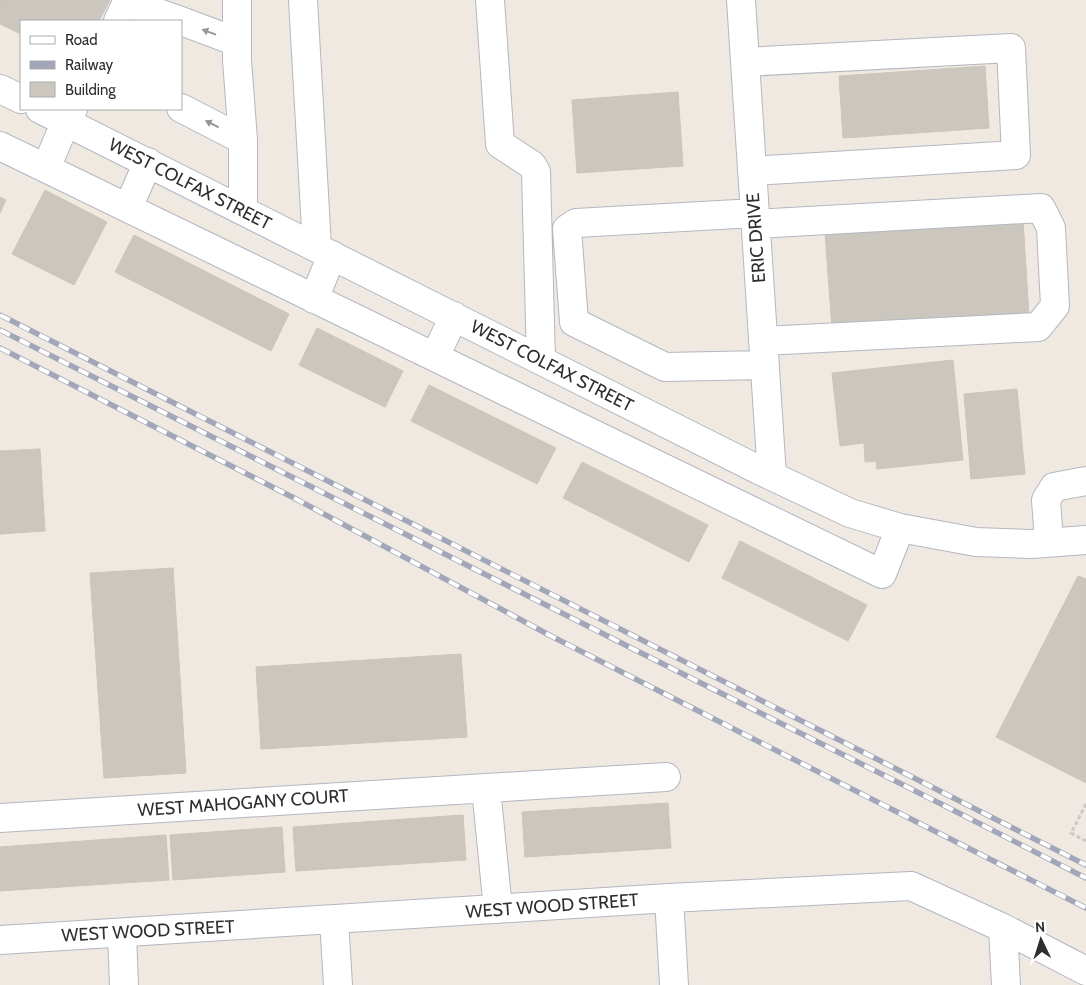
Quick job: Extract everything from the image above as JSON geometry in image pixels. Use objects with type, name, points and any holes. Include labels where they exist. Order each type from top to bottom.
[{"type":"street","points":[[237,0],[237,60],[243,140],[243,210]]},
{"type":"street","points":[[303,0],[324,251],[314,298]]},
{"type":"street","points":[[490,0],[500,144],[532,165],[536,172],[541,360]]},
{"type":"street","name":"ERIC DRIVE","points":[[740,0],[764,353],[766,473]]},
{"type":"street","points":[[118,20],[127,2],[178,20]]},
{"type":"street","points":[[182,21],[237,42]]},
{"type":"street","points":[[745,62],[1010,48],[1016,155],[752,171]]},
{"type":"street","points":[[0,89],[20,99]]},
{"type":"street","points":[[182,109],[243,140]]},
{"type":"street","name":"WEST COLFAX STREET","points":[[45,110],[69,115],[148,162],[766,473],[850,513],[900,528],[976,542],[1032,544],[1086,540]]},
{"type":"street","points":[[46,168],[69,115]]},
{"type":"street","points":[[0,146],[882,574],[900,528]]},
{"type":"street","points":[[128,208],[148,162]]},
{"type":"street","points":[[1041,208],[1052,228],[1055,306],[1038,327],[764,353],[665,367],[574,322],[567,229],[576,223],[755,218],[1041,208]]},
{"type":"street","points":[[435,357],[454,316]]},
{"type":"street","points":[[584,430],[603,391]]},
{"type":"street","points":[[745,507],[766,473]]},
{"type":"street","points":[[1049,542],[1046,500],[1054,486],[1086,481]]},
{"type":"street","name":"WEST MAHOGANY COURT","points":[[0,818],[666,777]]},
{"type":"street","points":[[486,788],[498,909]]},
{"type":"street","name":"WEST WOOD STREET","points":[[0,940],[669,898],[911,886],[1003,928],[1086,971]]},
{"type":"street","points":[[669,898],[674,985]]},
{"type":"street","points":[[334,920],[338,985]]},
{"type":"street","points":[[1003,928],[1006,985]]},
{"type":"street","points":[[122,933],[124,985]]},
{"type":"path","points":[[1086,804],[1071,833],[1086,841]]},
{"type":"building","points":[[0,0],[110,0],[100,20],[20,20],[20,34],[0,24]]},
{"type":"building","points":[[985,66],[989,128],[843,138],[839,76]]},
{"type":"building","points":[[678,92],[683,166],[577,173],[572,100]]},
{"type":"building","points":[[45,190],[107,222],[74,285],[12,254]]},
{"type":"building","points":[[0,197],[6,200],[0,213]]},
{"type":"building","points":[[1023,220],[1029,315],[832,328],[825,233]]},
{"type":"building","points":[[134,235],[289,314],[271,351],[115,272]]},
{"type":"building","points":[[317,328],[403,371],[385,407],[299,365]]},
{"type":"building","points":[[953,360],[963,460],[877,469],[876,461],[865,462],[864,443],[840,446],[832,373]]},
{"type":"building","points":[[429,385],[556,448],[537,484],[411,421]]},
{"type":"building","points":[[1017,389],[1025,474],[971,479],[964,394]]},
{"type":"building","points":[[40,449],[45,531],[0,534],[0,451]]},
{"type":"building","points":[[582,462],[708,525],[689,562],[563,498]]},
{"type":"building","points":[[740,541],[867,605],[848,641],[722,578]]},
{"type":"building","points":[[173,568],[186,773],[104,778],[90,573]]},
{"type":"building","points":[[1078,576],[1086,579],[1086,783],[996,737]]},
{"type":"building","points":[[461,654],[467,737],[261,749],[256,667]]},
{"type":"building","points":[[668,803],[671,848],[525,857],[522,812]]},
{"type":"building","points":[[463,815],[466,860],[296,871],[293,827]]},
{"type":"building","points":[[282,827],[285,872],[173,880],[170,835]]},
{"type":"building","points":[[166,835],[169,880],[0,891],[0,847]]},
{"type":"railway","points":[[0,315],[1086,865]]},
{"type":"railway","points":[[0,330],[1086,878]]},
{"type":"railway","points":[[0,348],[296,499],[551,636],[1086,908]]}]
